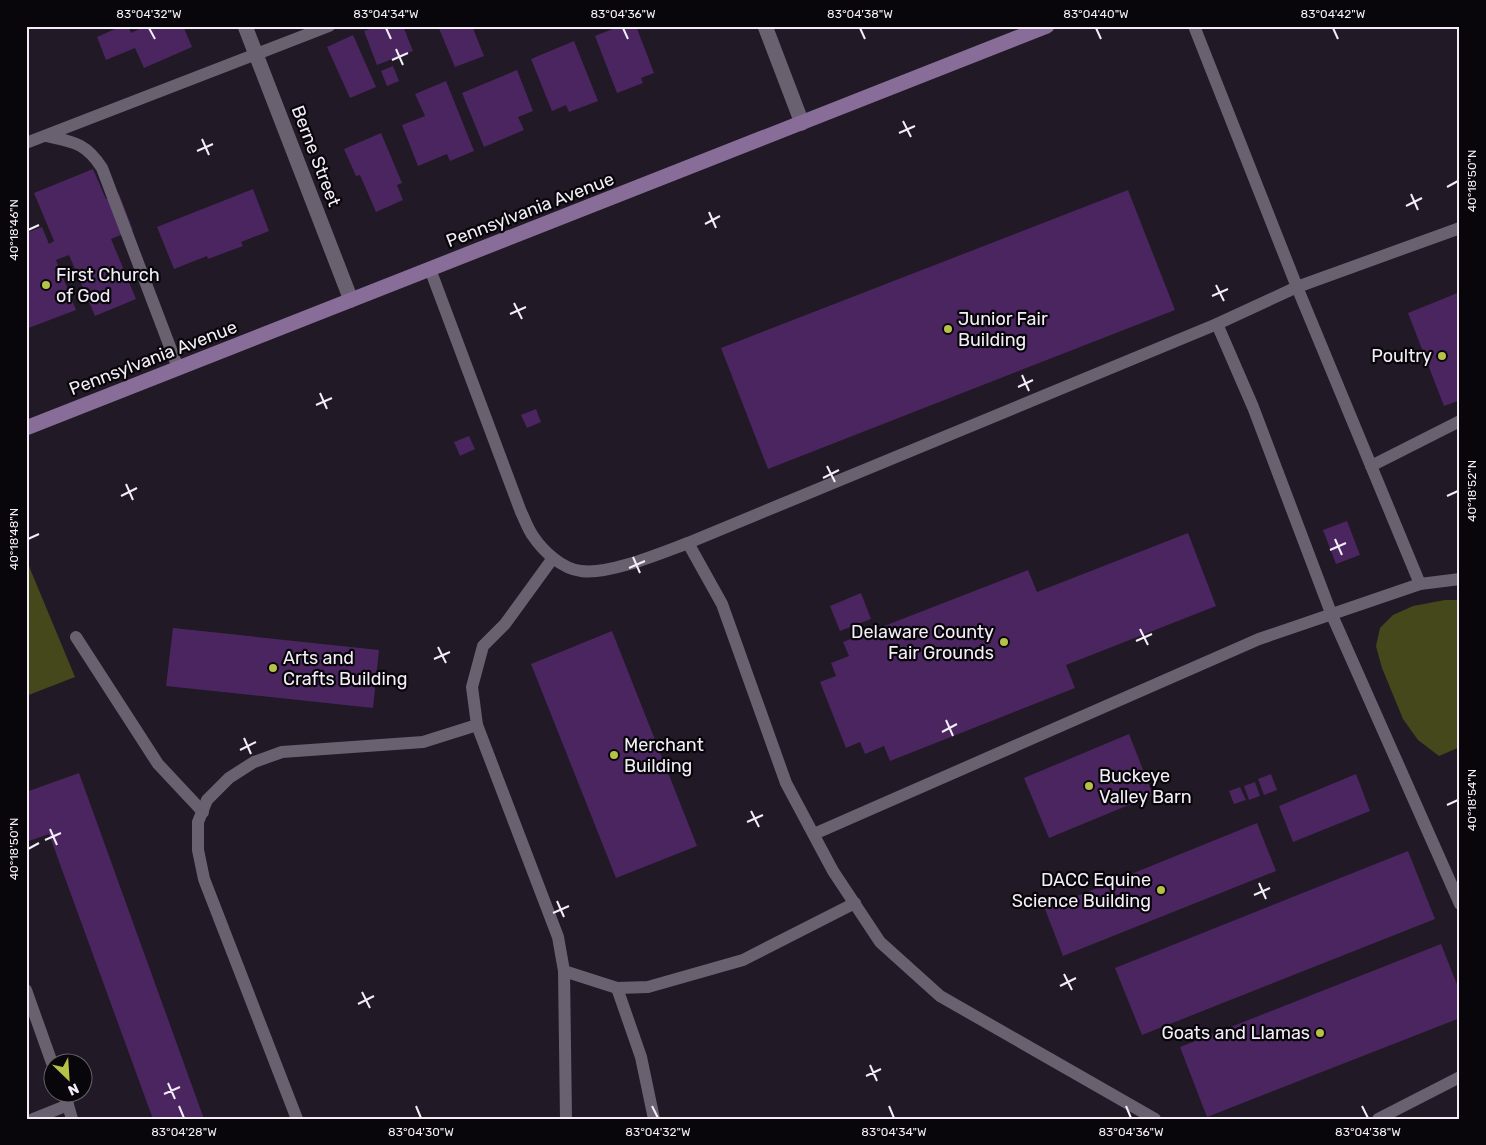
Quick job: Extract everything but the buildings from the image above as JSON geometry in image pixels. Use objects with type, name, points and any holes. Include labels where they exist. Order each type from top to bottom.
[{"type":"street","name":"Berne Street","points":[[245,26],[351,300]]},
{"type":"street","points":[[765,26],[802,123]]},
{"type":"street","name":"Pennsylvania Avenue","points":[[26,428],[1047,26]]},
{"type":"lane","points":[[26,144],[329,26]]},
{"type":"lane","points":[[1194,26],[1297,288],[1420,584]]},
{"type":"lane","points":[[46,136],[73,142],[86,148],[102,168],[178,368]]},
{"type":"lane","points":[[430,269],[521,512],[533,536],[553,558],[568,567],[581,571],[603,570],[648,558],[688,543],[1218,324],[1297,288],[1460,228]]},
{"type":"lane","points":[[1218,324],[1253,407],[1331,613],[1459,900]]},
{"type":"lane","points":[[1371,466],[1460,422]]},
{"type":"lane","points":[[688,543],[722,604],[786,783],[833,871],[880,942],[940,996],[1155,1119]]},
{"type":"lane","points":[[553,558],[505,624],[483,646],[472,687],[477,726],[558,937],[564,971],[566,1119]]},
{"type":"lane","points":[[814,834],[1259,639],[1420,584],[1460,579]]},
{"type":"lane","points":[[76,637],[158,764],[202,812]]},
{"type":"lane","points":[[297,1119],[204,879],[198,850],[198,822],[207,800],[229,778],[254,762],[282,752],[423,742],[477,726]]},
{"type":"lane","points":[[564,971],[617,988],[648,987],[743,960],[854,903]]},
{"type":"lane","points":[[617,988],[641,1057],[654,1119]]},
{"type":"lane","points":[[26,990],[48,1052]]},
{"type":"lane","points":[[1378,1119],[1460,1077]]},
{"type":"lane","points":[[67,1102],[72,1119]]},
{"type":"lane","points":[[33,1119],[68,1105]]},
{"type":"green space","points":[[26,559],[75,677],[26,696]]},
{"type":"green space","points":[[1445,600],[1460,600],[1460,747],[1439,756],[1418,740],[1403,719],[1382,668],[1376,646],[1380,628],[1393,615],[1413,606]]},
{"type":"place","name":"First Church of God","points":[[46,285]]},
{"type":"place","name":"Junior Fair Building","points":[[948,329]]},
{"type":"place","name":"Poultry","points":[[1442,356]]},
{"type":"place","name":"Delaware County Fair Grounds","points":[[1004,642]]},
{"type":"place","name":"Arts and Crafts Building","points":[[273,668]]},
{"type":"place","name":"Merchant Building","points":[[614,755]]},
{"type":"place","name":"Buckeye Valley Barn","points":[[1089,786]]},
{"type":"place","name":"DACC Equine Science Building","points":[[1161,890]]},
{"type":"place","name":"Goats and Llamas","points":[[1320,1033]]}]
